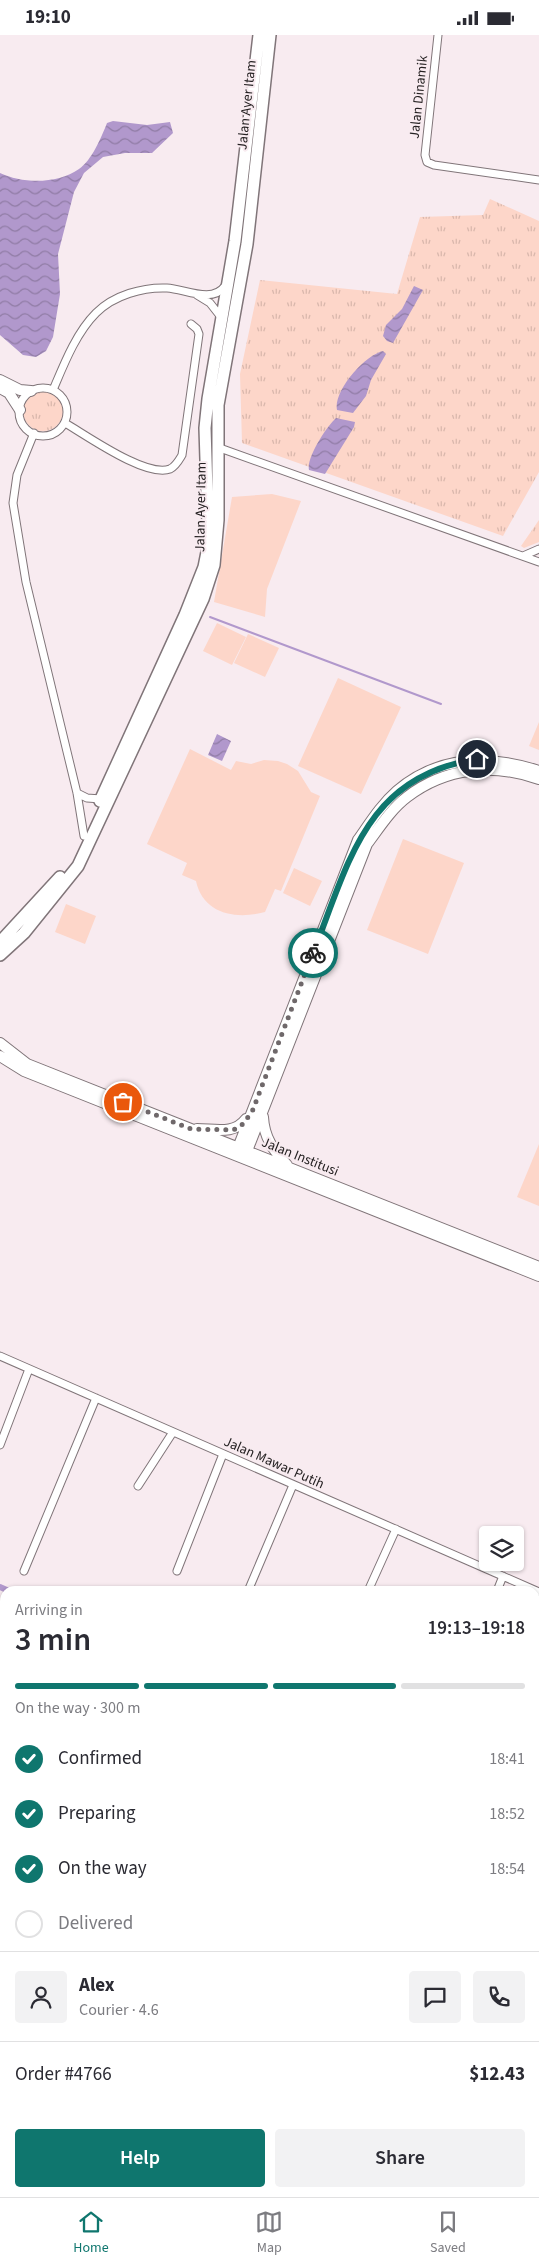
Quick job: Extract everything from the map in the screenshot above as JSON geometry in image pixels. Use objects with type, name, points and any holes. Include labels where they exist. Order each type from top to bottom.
[{"type":"main road","name":"Jalan Ayer Itam","points":[[0,941],[58,881],[71,862],[185,615],[204,567],[208,547],[205,428],[235,241],[259,35]]},
{"type":"main road","name":"Jalan Ayer Itam","points":[[0,955],[24,933],[78,866],[203,599],[214,565],[218,520],[218,405],[247,244],[270,35]]},
{"type":"street","name":"Jalan Dinamik","points":[[438,35],[425,155],[427,162],[434,165],[539,180]]},
{"type":"street","points":[[53,390],[69,353],[90,321],[111,301],[136,291],[166,288],[195,294],[214,295],[221,292],[227,284]]},
{"type":"street","points":[[195,294],[210,303],[222,318]]},
{"type":"street","points":[[64,423],[143,467],[164,470],[174,466],[182,455],[199,334],[197,329],[191,324]]},
{"type":"street","points":[[0,380],[20,390],[53,390],[63,398],[66,406],[64,423],[60,429],[49,435],[34,433],[24,425],[20,410],[9,393],[0,388]]},
{"type":"street","points":[[20,410],[25,397],[31,391]]},
{"type":"street","points":[[34,433],[16,475],[12,503],[26,581],[78,793],[84,835]]},
{"type":"street","points":[[217,447],[523,556],[537,559]]},
{"type":"street","points":[[523,556],[539,549]]},
{"type":"street","points":[[241,1154],[252,1112],[358,840],[376,814],[397,791],[422,775],[446,765],[477,759],[493,760],[508,762],[539,771]]},
{"type":"street","points":[[241,1154],[262,1113],[368,844],[385,819],[406,797],[450,774],[491,769],[505,770],[539,779]]},
{"type":"street","points":[[78,793],[87,798],[101,799]]},
{"type":"street","name":"Jalan Institusi","points":[[0,1043],[27,1064],[191,1129],[241,1154],[291,1168],[538,1269]]},
{"type":"street","name":"Jalan Institusi","points":[[0,1056],[24,1071],[538,1269]]},
{"type":"street","points":[[191,1129],[233,1130],[241,1126],[252,1112]]},
{"type":"street","points":[[262,1113],[267,1140],[277,1155],[291,1168]]},
{"type":"street","name":"Jalan Mawar Putih","points":[[0,1355],[526,1586]]},
{"type":"street","points":[[0,1445],[30,1369]]},
{"type":"street","points":[[24,1571],[96,1398]]},
{"type":"street","points":[[138,1486],[173,1432]]},
{"type":"street","points":[[177,1571],[223,1454]]},
{"type":"street","points":[[250,1586],[293,1485]]},
{"type":"street","points":[[370,1586],[396,1529]]},
{"type":"street","points":[[499,1586],[503,1576]]},
{"type":"green space","points":[[490,199],[539,221],[539,472],[503,536],[242,443],[240,374],[260,280],[397,294],[420,217],[483,215]]},
{"type":"green space","points":[[47,391],[54,394],[60,400],[63,411],[62,419],[54,428],[47,431],[39,431],[32,428],[24,419],[23,407],[26,400],[35,392]]},
{"type":"green space","points":[[272,494],[301,501],[267,589],[265,617],[214,602],[232,497]]},
{"type":"green space","points":[[539,520],[539,542],[524,548],[521,546]]},
{"type":"green space","points":[[217,623],[246,637],[232,665],[203,651]]},
{"type":"green space","points":[[248,634],[279,648],[265,677],[234,663]]},
{"type":"green space","points":[[338,678],[401,707],[361,794],[298,766]]},
{"type":"green space","points":[[539,722],[539,750],[529,746]]},
{"type":"green space","points":[[190,749],[231,770],[236,761],[251,764],[264,760],[287,764],[298,771],[311,792],[320,796],[281,891],[275,889],[265,912],[243,915],[232,914],[222,912],[213,907],[200,892],[196,881],[182,875],[187,863],[147,844]]},
{"type":"green space","points":[[403,839],[464,863],[428,954],[367,930]]},
{"type":"green space","points":[[294,868],[322,881],[310,906],[283,893]]},
{"type":"green space","points":[[66,904],[96,916],[85,944],[55,932]]},
{"type":"green space","points":[[539,1144],[539,1206],[517,1197]]},
{"type":"water","points":[[113,121],[147,125],[170,122],[173,133],[152,153],[125,153],[103,157],[84,173],[74,192],[58,254],[60,294],[53,337],[46,351],[36,357],[23,355],[0,335],[0,173],[9,177],[30,181],[51,180],[71,174],[88,160],[96,148],[107,123]]},
{"type":"water","points":[[414,286],[423,290],[393,343],[387,341],[383,336],[386,325],[402,309]]},
{"type":"water","points":[[383,351],[386,354],[371,380],[366,396],[353,413],[337,410],[340,393],[359,366]]},
{"type":"water","points":[[336,418],[355,422],[354,427],[325,474],[309,470],[314,450]]},
{"type":"water","points":[[217,734],[231,741],[222,761],[208,755]]},
{"type":"waterway","points":[[210,617],[441,704]]},
{"type":"way so far","points":[[123,1102],[191,1129],[233,1130],[241,1126],[252,1112],[313,953]]},
{"type":"route","points":[[313,953],[358,840],[376,814],[397,791],[422,775],[446,765],[477,759]]}]
